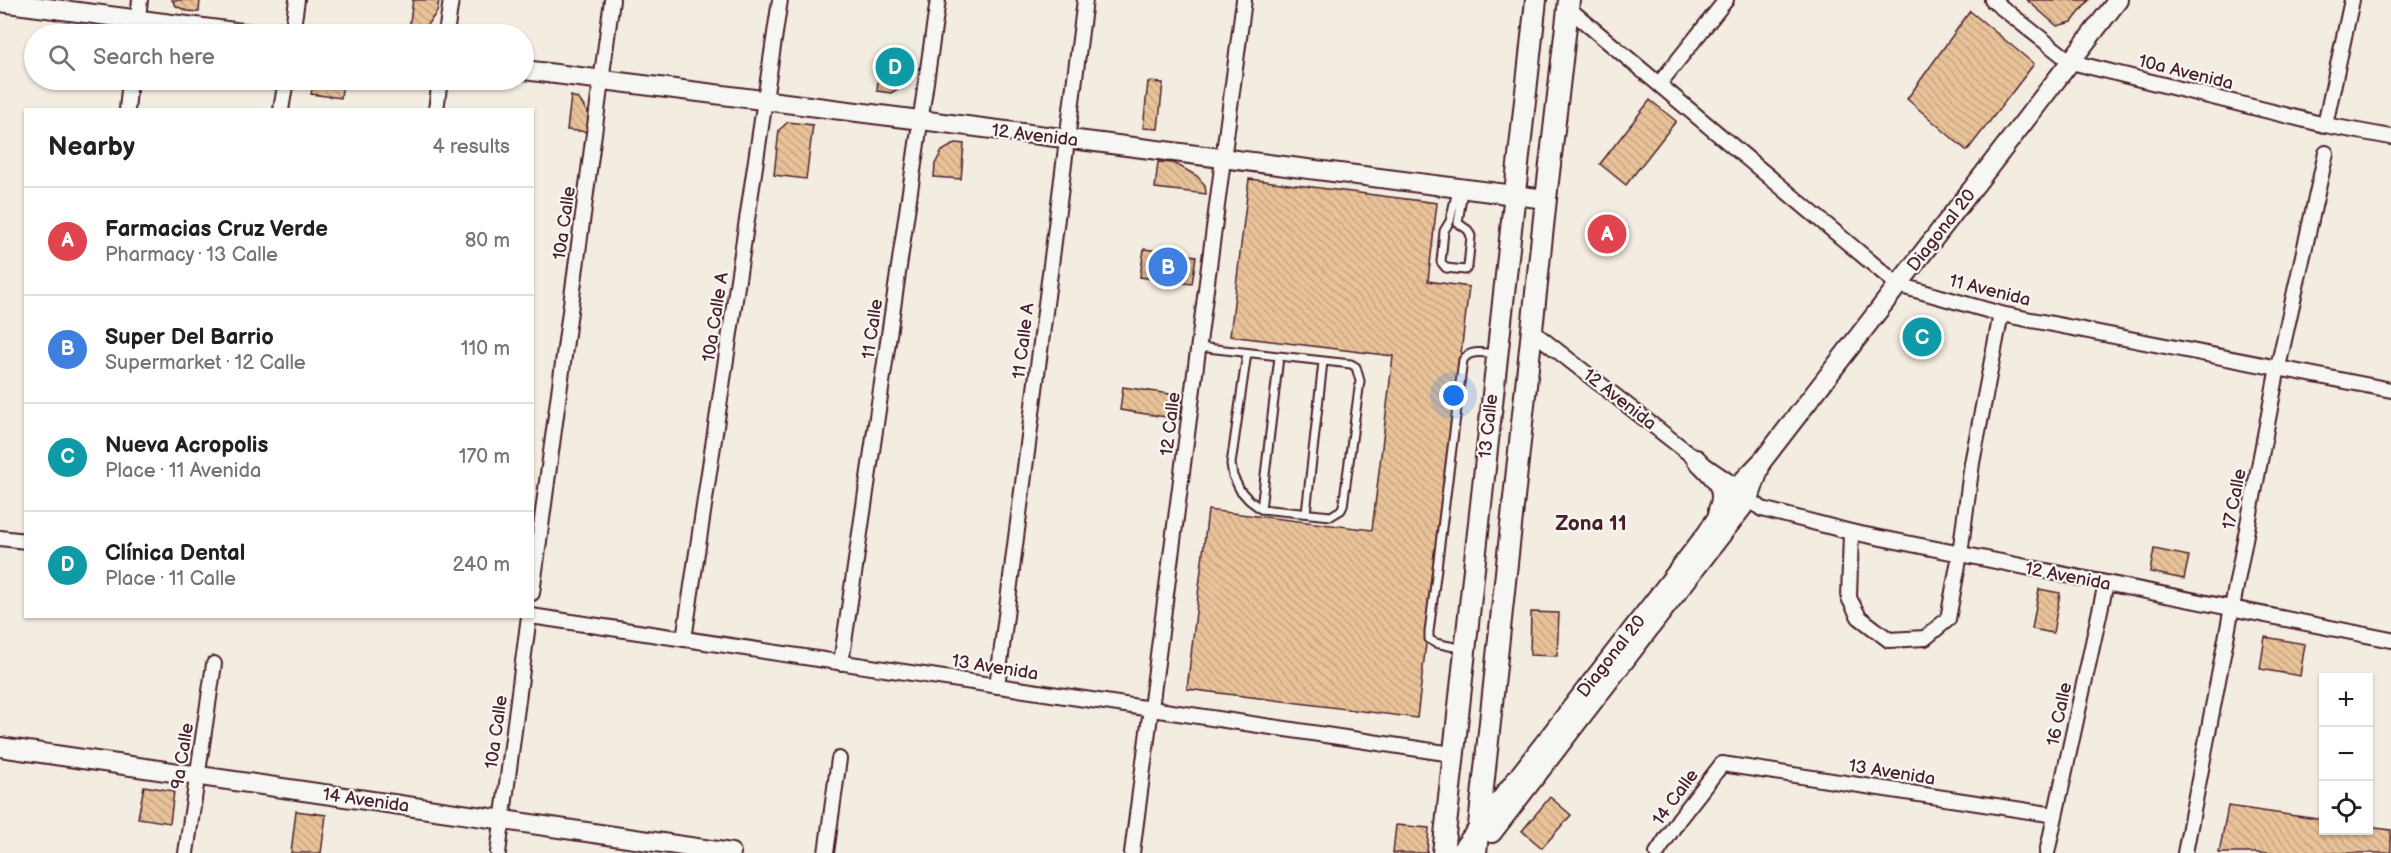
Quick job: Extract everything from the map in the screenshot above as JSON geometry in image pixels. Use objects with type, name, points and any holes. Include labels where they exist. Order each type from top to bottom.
[{"type":"main road","name":"13 Calle","points":[[1443,853],[1536,0]]},
{"type":"main road","name":"13 Calle","points":[[1476,853],[1569,4]]},
{"type":"street","points":[[136,24],[140,0]]},
{"type":"street","points":[[293,24],[297,0]]},
{"type":"street","points":[[447,24],[451,0]]},
{"type":"street","name":"10a Calle","points":[[534,578],[612,0]]},
{"type":"street","name":"10a Calle A","points":[[684,639],[780,0]]},
{"type":"street","name":"11 Calle","points":[[841,663],[938,0]]},
{"type":"street","name":"11 Calle A","points":[[997,686],[1085,0]]},
{"type":"street","name":"12 Calle","points":[[1132,853],[1244,0]]},
{"type":"street","points":[[1659,84],[1726,0]]},
{"type":"street","name":"10a Avenida","points":[[1992,0],[2071,62],[2325,125],[2391,137]]},
{"type":"street","name":"Diagonal 20","points":[[1476,853],[1743,493],[1763,460],[2118,0]]},
{"type":"street","points":[[2325,125],[2352,0]]},
{"type":"street","points":[[0,2],[120,24]]},
{"type":"street","name":"11 Avenida","points":[[1569,4],[1659,84],[1898,285],[2001,314],[2391,390]]},
{"type":"street","name":"12 Avenida","points":[[534,71],[1546,200]]},
{"type":"street","points":[[127,108],[129,90]]},
{"type":"street","points":[[281,108],[284,90]]},
{"type":"street","points":[[436,108],[439,90]]},
{"type":"street","name":"17 Calle","points":[[2185,853],[2278,367],[2326,153]]},
{"type":"street","points":[[1851,532],[1850,598],[1859,617],[1889,640],[1925,638],[1948,619],[1960,554],[1972,463],[2001,314]]},
{"type":"street","name":"12 Avenida","points":[[1532,332],[1762,509],[1851,532],[2391,640]]},
{"type":"street","points":[[1696,459],[1718,484],[1722,492],[1722,500],[1707,533]]},
{"type":"street","name":"Diagonal 20","points":[[1459,853],[1707,533],[1743,493]]},
{"type":"street","points":[[0,538],[24,542]]},
{"type":"street","name":"16 Calle","points":[[2047,853],[2106,583]]},
{"type":"street","name":"13 Avenida","points":[[534,617],[1452,754]]},
{"type":"street","name":"10a Calle","points":[[498,853],[530,618]]},
{"type":"street","name":"9a Calle","points":[[186,853],[214,664]]},
{"type":"street","name":"14 Avenida","points":[[0,747],[693,850],[731,853]]},
{"type":"street","points":[[826,853],[839,759]]},
{"type":"street","name":"13 Avenida","points":[[1722,764],[2055,815]]},
{"type":"street","name":"14 Calle","points":[[1657,853],[1679,819],[1722,764]]},
{"type":"lane","points":[[1460,189],[1458,223],[1472,236],[1468,267],[1464,270],[1446,268],[1441,262],[1444,231],[1450,221],[1460,189]]},
{"type":"lane","points":[[1198,347],[1351,364],[1356,367],[1360,381],[1343,506],[1331,516],[1261,509],[1240,490],[1233,476],[1231,464],[1247,353]]},
{"type":"lane","points":[[1464,649],[1435,643],[1429,639],[1428,633],[1463,360],[1472,352],[1496,354]]},
{"type":"lane","points":[[1261,509],[1279,357]]},
{"type":"lane","points":[[1306,513],[1323,362]]},
{"type":"building","points":[[172,0],[200,0],[199,12],[187,11],[176,6]]},
{"type":"building","points":[[413,0],[439,0],[437,12],[428,24],[410,24]]},
{"type":"building","points":[[2027,0],[2089,0],[2072,22],[2057,26]]},
{"type":"building","points":[[1970,11],[2034,64],[1967,151],[1907,99]]},
{"type":"building","points":[[880,57],[912,59],[907,83],[891,93],[877,91]]},
{"type":"building","points":[[1148,82],[1163,83],[1158,129],[1143,128]]},
{"type":"building","points":[[312,90],[342,90],[341,98],[311,94]]},
{"type":"building","points":[[571,96],[579,99],[588,113],[590,132],[567,130]]},
{"type":"building","points":[[1650,100],[1676,121],[1626,185],[1600,164]]},
{"type":"building","points":[[788,122],[813,125],[806,179],[774,175],[779,130]]},
{"type":"building","points":[[956,143],[964,144],[961,179],[934,177],[935,164],[942,151]]},
{"type":"building","points":[[1158,162],[1174,163],[1197,176],[1205,185],[1206,194],[1155,188]]},
{"type":"building","points":[[1249,179],[1437,203],[1428,281],[1469,287],[1417,718],[1187,689],[1208,510],[1372,530],[1393,356],[1230,336]]},
{"type":"building","points":[[1609,213],[1628,229],[1606,255],[1587,240]]},
{"type":"building","points":[[1144,249],[1196,256],[1192,284],[1140,277]]},
{"type":"building","points":[[1913,319],[1940,328],[1932,354],[1905,346]]},
{"type":"building","points":[[1123,387],[1183,396],[1179,419],[1120,410]]},
{"type":"building","points":[[2154,549],[2189,556],[2184,579],[2150,572]]},
{"type":"building","points":[[2039,589],[2060,593],[2053,633],[2032,629]]},
{"type":"building","points":[[1531,612],[1559,613],[1557,656],[1530,655]]},
{"type":"building","points":[[2265,637],[2305,644],[2300,676],[2260,669]]},
{"type":"building","points":[[144,786],[174,791],[170,823],[138,818]]},
{"type":"building","points":[[1550,797],[1571,815],[1542,848],[1522,831]]},
{"type":"building","points":[[2228,806],[2319,819],[2319,835],[2373,835],[2373,828],[2391,830],[2391,853],[2219,853]]},
{"type":"building","points":[[296,811],[326,815],[321,853],[291,853]]},
{"type":"building","points":[[1396,825],[1429,828],[1427,853],[1393,853]]},
{"type":"place","name":"Clínica Dental","points":[[895,67]]},
{"type":"place","name":"Farmacias Cruz Verde","points":[[1607,234]]},
{"type":"place","name":"Super Del Barrio","points":[[1168,267]]},
{"type":"place","name":"Nueva Acropolis","points":[[1922,337]]},
{"type":"district","name":"Zona 11","points":[[1591,523]]}]
